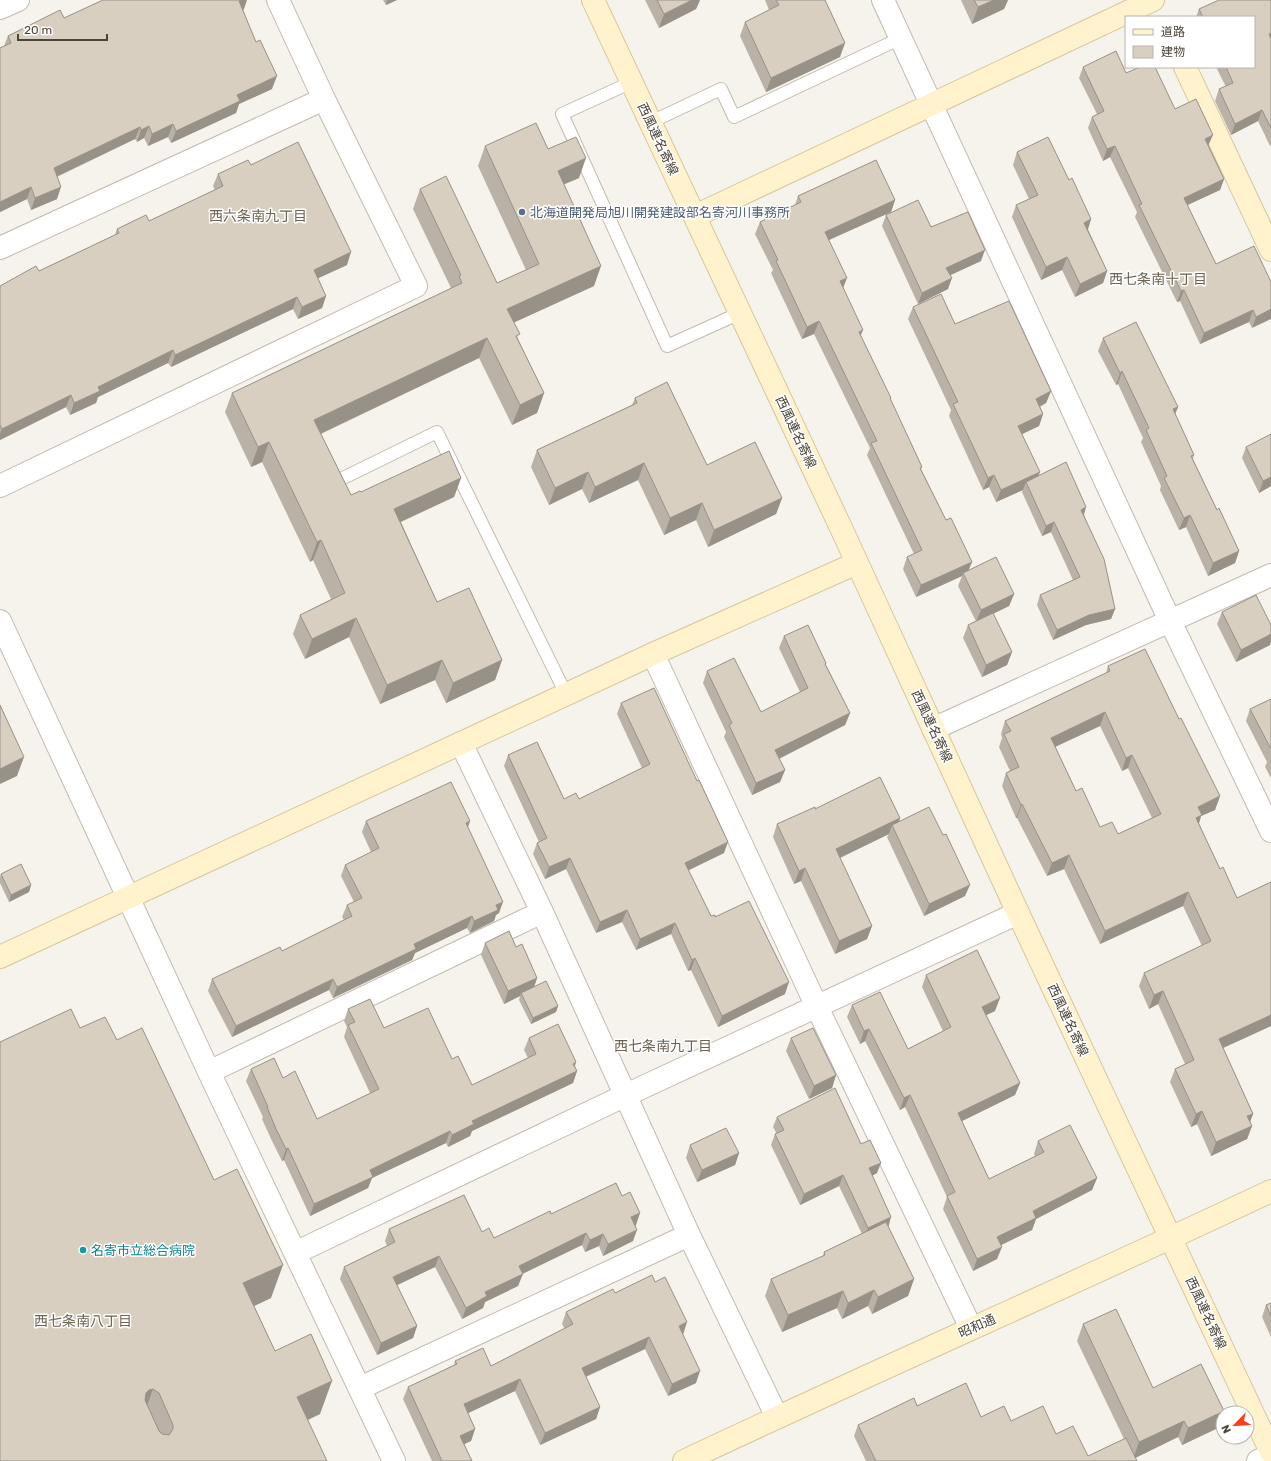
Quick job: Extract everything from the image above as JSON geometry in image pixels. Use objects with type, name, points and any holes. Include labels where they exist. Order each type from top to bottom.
[{"type":"street","points":[[0,8],[18,0]]},
{"type":"street","points":[[0,486],[416,286],[324,99],[278,0]]},
{"type":"street","name":"西風連名寄線","points":[[593,0],[1271,1452]]},
{"type":"street","points":[[883,0],[1170,621],[1271,831]]},
{"type":"street","points":[[695,216],[1153,0],[1161,16]]},
{"type":"street","points":[[1185,68],[1271,250]]},
{"type":"street","points":[[0,248],[324,99]]},
{"type":"street","points":[[0,957],[128,896],[653,654],[857,564]]},
{"type":"street","points":[[933,729],[1271,575]]},
{"type":"street","points":[[2,630],[128,896],[209,1072],[394,1461]]},
{"type":"street","points":[[653,654],[817,1007],[972,1328]]},
{"type":"street","points":[[460,743],[542,912],[689,1235],[777,1417]]},
{"type":"street","points":[[209,1072],[542,912]]},
{"type":"street","points":[[295,1253],[626,1095],[1018,913]]},
{"type":"street","name":"昭和通","points":[[684,1461],[972,1328],[1171,1239],[1271,1191]]},
{"type":"street","points":[[360,1388],[689,1235]]},
{"type":"street","points":[[1258,1461],[1271,1455]]},
{"type":"lane","points":[[651,122],[721,89],[734,117],[901,38]]},
{"type":"lane","points":[[632,82],[562,114],[668,346],[740,314]]},
{"type":"lane","points":[[337,481],[437,432],[566,694]]},
{"type":"building","points":[[103,0],[241,0],[239,1],[256,42],[260,40],[277,76],[237,95],[240,101],[176,131],[173,124],[152,134],[149,126],[141,130],[140,127],[54,168],[61,187],[35,198],[31,187],[0,202],[0,48],[11,43],[8,36],[60,10],[64,18]]},
{"type":"building","points":[[657,0],[692,0],[664,14]]},
{"type":"building","points":[[776,0],[825,0],[845,43],[771,78],[745,22],[779,5]]},
{"type":"building","points":[[974,0],[994,0],[978,7]]},
{"type":"building","points":[[1219,0],[1271,0],[1271,33],[1269,34],[1271,39],[1271,128],[1262,110],[1235,124],[1219,89],[1233,83],[1226,68],[1255,68],[1255,16],[1202,16],[1199,9]]},
{"type":"building","points":[[1116,51],[1126,73],[1138,68],[1155,68],[1175,109],[1196,99],[1213,135],[1205,139],[1224,179],[1184,198],[1216,264],[1254,246],[1271,282],[1271,309],[1256,317],[1253,310],[1204,333],[1184,290],[1181,291],[1139,205],[1142,204],[1115,146],[1107,149],[1092,117],[1104,111],[1083,67]]},
{"type":"building","points":[[536,123],[548,149],[576,137],[586,158],[558,171],[601,266],[507,309],[520,334],[516,336],[544,393],[520,405],[487,338],[314,420],[351,495],[360,491],[361,492],[449,451],[461,478],[394,509],[437,602],[469,588],[502,660],[453,683],[442,660],[387,685],[356,618],[312,639],[300,615],[345,593],[321,540],[317,542],[269,442],[258,447],[232,393],[462,283],[459,276],[461,275],[420,189],[446,176],[497,283],[539,264],[485,146]]},
{"type":"building","points":[[1048,137],[1069,180],[1072,178],[1091,219],[1084,223],[1107,271],[1080,284],[1067,257],[1046,267],[1016,205],[1038,195],[1017,152]]},
{"type":"building","points":[[298,142],[351,252],[314,270],[326,296],[302,307],[297,297],[175,355],[173,350],[98,387],[100,391],[74,403],[71,395],[2,429],[0,425],[0,286],[36,266],[39,271],[119,233],[117,229],[146,215],[149,221],[223,186],[218,174],[248,160],[251,165]]},
{"type":"building","points":[[876,160],[895,200],[825,232],[847,278],[840,281],[863,330],[859,332],[922,467],[920,468],[946,520],[951,518],[972,562],[921,585],[907,557],[922,550],[871,443],[877,441],[819,321],[807,327],[776,261],[778,260],[760,222],[801,202],[798,196]]},
{"type":"building","points":[[918,200],[931,227],[968,212],[985,250],[946,268],[952,278],[922,293],[886,215]]},
{"type":"building","points":[[941,294],[955,324],[1009,301],[1051,391],[1036,399],[1043,414],[1018,426],[1040,472],[1001,490],[994,475],[988,478],[953,404],[958,402],[913,307]]},
{"type":"building","points":[[1136,322],[1178,407],[1173,409],[1194,455],[1191,456],[1217,510],[1219,508],[1239,551],[1213,563],[1190,515],[1184,518],[1164,478],[1167,476],[1146,430],[1149,428],[1122,371],[1120,373],[1103,338]]},
{"type":"building","points":[[667,382],[707,465],[755,442],[782,498],[714,530],[702,503],[670,518],[644,463],[595,487],[588,472],[555,488],[537,450],[637,403],[635,398]]},
{"type":"building","points":[[1271,434],[1271,477],[1263,481],[1246,447]]},
{"type":"building","points":[[1066,462],[1086,507],[1081,510],[1104,559],[1115,609],[1089,615],[1057,630],[1040,595],[1080,577],[1054,522],[1046,526],[1026,482]]},
{"type":"building","points":[[996,557],[1014,594],[981,610],[963,573]]},
{"type":"building","points":[[1256,595],[1271,625],[1271,634],[1241,650],[1222,612]]},
{"type":"building","points":[[993,613],[1012,652],[986,665],[968,625]]},
{"type":"building","points":[[808,625],[826,663],[825,664],[850,713],[775,750],[785,770],[756,783],[729,725],[732,723],[707,671],[734,658],[761,712],[808,688],[784,636]]},
{"type":"building","points":[[1145,649],[1179,719],[1181,718],[1220,796],[1198,807],[1202,815],[1196,818],[1220,869],[1223,867],[1237,898],[1271,882],[1271,1015],[1219,1039],[1253,1114],[1247,1116],[1252,1126],[1216,1142],[1202,1111],[1196,1114],[1175,1069],[1194,1060],[1163,991],[1154,995],[1144,973],[1211,941],[1188,892],[1105,931],[1069,855],[1052,863],[1022,804],[1021,805],[1006,773],[1019,767],[1004,734],[1011,731],[1005,721],[1110,671],[1108,666]],"holes":[[[1105,712],[1126,758],[1132,755],[1161,814],[1118,834],[1112,822],[1100,827],[1082,788],[1076,791],[1051,738]]]},
{"type":"building","points":[[654,688],[697,781],[699,780],[728,842],[685,863],[711,916],[715,915],[715,917],[749,901],[789,982],[722,1016],[695,958],[692,960],[675,923],[640,939],[627,910],[600,922],[570,858],[549,867],[537,843],[547,838],[508,755],[537,742],[564,799],[576,793],[579,799],[650,764],[621,703]]},
{"type":"building","points":[[1271,699],[1271,749],[1250,709]]},
{"type":"building","points":[[0,705],[24,757],[0,769]]},
{"type":"building","points":[[880,777],[900,818],[836,849],[872,926],[839,941],[805,868],[799,871],[777,824],[815,807],[815,809]]},
{"type":"building","points":[[451,782],[470,821],[466,823],[503,902],[496,905],[498,910],[474,921],[472,916],[414,944],[416,949],[337,987],[333,979],[236,1026],[212,979],[280,947],[282,951],[352,916],[347,905],[362,898],[345,865],[379,848],[366,821]]},
{"type":"building","points":[[929,807],[943,835],[946,834],[970,885],[929,904],[892,825]]},
{"type":"building","points":[[21,864],[31,885],[11,895],[1,874]]},
{"type":"building","points":[[509,931],[516,947],[522,944],[537,978],[508,991],[485,943]]},
{"type":"building","points":[[977,950],[1000,998],[982,1007],[1020,1083],[958,1113],[989,1179],[1044,1152],[1038,1141],[1070,1125],[1097,1178],[1033,1211],[1036,1218],[997,1237],[1002,1247],[977,1259],[947,1196],[955,1192],[910,1095],[904,1098],[869,1029],[864,1031],[852,1005],[880,992],[908,1049],[951,1027],[926,975]]},
{"type":"building","points":[[546,981],[558,1006],[533,1018],[521,993]]},
{"type":"building","points":[[370,999],[384,1028],[428,1008],[452,1059],[458,1056],[472,1085],[536,1054],[529,1038],[558,1024],[576,1062],[573,1064],[577,1071],[472,1121],[474,1124],[452,1135],[450,1131],[370,1170],[373,1177],[314,1204],[288,1148],[286,1149],[276,1129],[251,1069],[274,1058],[283,1078],[295,1071],[317,1119],[379,1089],[348,1025],[355,1022],[348,1009]]},
{"type":"building","name":"名寄市立総合病院","points":[[71,1009],[80,1028],[105,1017],[117,1040],[142,1028],[214,1180],[237,1169],[283,1265],[243,1283],[275,1351],[311,1334],[332,1381],[297,1397],[327,1461],[0,1461],[0,1042]],"holes":[[[153,1389],[159,1393],[173,1425],[173,1429],[169,1435],[162,1434],[159,1431],[145,1400],[146,1393],[149,1390]]]},
{"type":"building","points":[[813,1028],[836,1075],[814,1086],[791,1038]]},
{"type":"building","points":[[835,1088],[861,1144],[870,1140],[881,1163],[869,1168],[891,1217],[868,1228],[843,1175],[804,1194],[775,1134],[784,1130],[777,1117]]},
{"type":"building","points":[[726,1128],[739,1153],[702,1170],[690,1145]]},
{"type":"building","points":[[616,1183],[622,1196],[630,1192],[640,1213],[631,1217],[637,1230],[608,1244],[603,1234],[590,1240],[586,1233],[519,1266],[523,1274],[485,1292],[487,1296],[466,1308],[439,1256],[393,1277],[417,1326],[381,1343],[344,1267],[395,1242],[389,1229],[464,1195],[482,1232],[489,1228],[494,1238],[550,1211],[551,1214]]},
{"type":"building","points":[[886,1222],[914,1279],[878,1297],[874,1290],[848,1303],[843,1291],[788,1315],[771,1279],[825,1255],[824,1252]]},
{"type":"building","points":[[652,1275],[655,1282],[665,1277],[687,1322],[679,1326],[700,1371],[672,1384],[649,1337],[582,1368],[600,1407],[545,1433],[520,1379],[464,1404],[475,1429],[460,1436],[472,1461],[442,1461],[408,1387],[457,1364],[455,1361],[483,1348],[491,1366],[573,1324],[566,1312],[613,1289],[615,1293]]},
{"type":"building","points":[[1271,1303],[1271,1316],[1266,1305]]},
{"type":"building","points":[[1116,1309],[1153,1388],[1201,1364],[1221,1405],[1215,1405],[1215,1415],[1188,1428],[1184,1421],[1139,1442],[1083,1324]]},
{"type":"building","points":[[966,1383],[981,1417],[1004,1406],[1011,1421],[1043,1406],[1056,1434],[1073,1426],[1088,1456],[1126,1438],[1137,1461],[876,1461],[858,1425],[914,1398],[917,1406]]},
{"type":"place","name":"北海道開発局旭川開発建設部名寄河川事務所","points":[[522,212]]},
{"type":"place","name":"名寄市立総合病院","points":[[83,1250]]},
{"type":"district","name":"西六条南九丁目","points":[[258,216]]},
{"type":"district","name":"西七条南十丁目","points":[[1158,279]]},
{"type":"district","name":"西七条南九丁目","points":[[663,1046]]},
{"type":"district","name":"西七条南八丁目","points":[[83,1321]]}]
